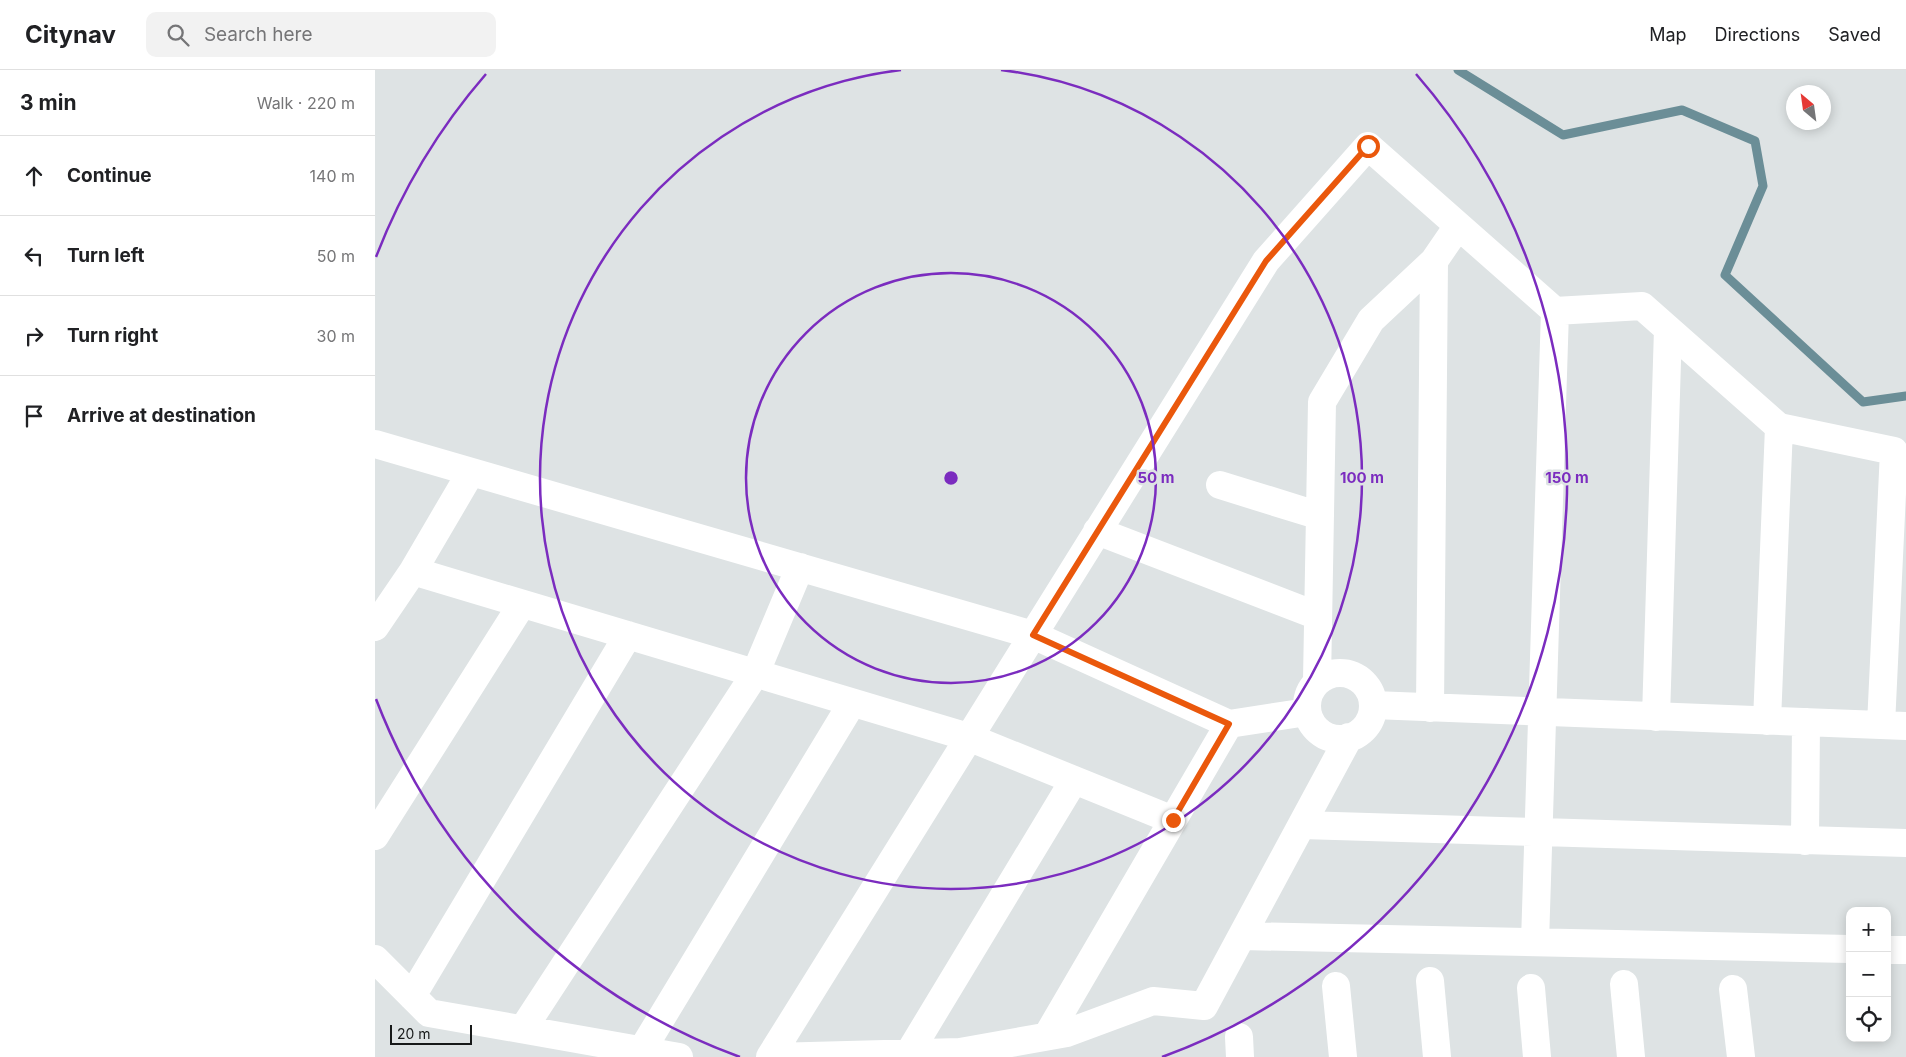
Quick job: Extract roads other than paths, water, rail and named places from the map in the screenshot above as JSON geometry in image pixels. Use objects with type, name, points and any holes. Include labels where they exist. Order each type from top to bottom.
[{"type":"street","points":[[771,1057],[1266,261],[1368,146],[1555,311],[1642,306],[1779,427],[1894,451],[1893,726],[1373,706]]},
{"type":"street","points":[[1317,681],[1338,672],[1349,674],[1367,686],[1373,706],[1367,726],[1359,733],[1349,737],[1338,739],[1327,737],[1318,731],[1311,722],[1307,712],[1307,700],[1317,681],[1321,402],[1371,320],[1434,261],[1458,226]]},
{"type":"street","points":[[1429,708],[1434,261]]},
{"type":"street","points":[[1535,942],[1555,311]]},
{"type":"street","points":[[1656,716],[1668,329]]},
{"type":"street","points":[[1767,721],[1779,427]]},
{"type":"street","points":[[375,444],[1033,635],[1229,724],[1307,712]]},
{"type":"street","points":[[375,628],[413,571],[471,472]]},
{"type":"street","points":[[1220,485],[1320,516]]},
{"type":"street","points":[[1097,531],[1318,616]]},
{"type":"street","points":[[523,1029],[755,674],[800,567]]},
{"type":"street","points":[[413,571],[969,737],[1173,820]]},
{"type":"street","points":[[375,836],[522,604]]},
{"type":"street","points":[[412,996],[628,636]]},
{"type":"street","points":[[642,1050],[852,703]]},
{"type":"street","points":[[1805,841],[1806,722]]},
{"type":"street","points":[[1047,1036],[1229,724]]},
{"type":"street","points":[[771,1057],[960,1052],[1067,1033],[1153,1000],[1204,1006],[1349,737]]},
{"type":"street","points":[[909,1053],[1074,780]]},
{"type":"street","points":[[1302,825],[1906,844]]},
{"type":"street","points":[[1242,936],[1846,949]]},
{"type":"street","points":[[1891,950],[1906,950]]},
{"type":"street","points":[[375,959],[429,1013],[679,1057]]},
{"type":"street","points":[[1430,981],[1437,1057]]},
{"type":"street","points":[[1624,984],[1631,1057]]},
{"type":"street","points":[[1336,986],[1343,1057]]},
{"type":"street","points":[[1531,988],[1537,1057]]},
{"type":"street","points":[[1733,990],[1741,1057]]},
{"type":"waterway","points":[[1458,70],[1563,135],[1682,110],[1755,141],[1763,186],[1725,275],[1863,402],[1906,396]]}]
